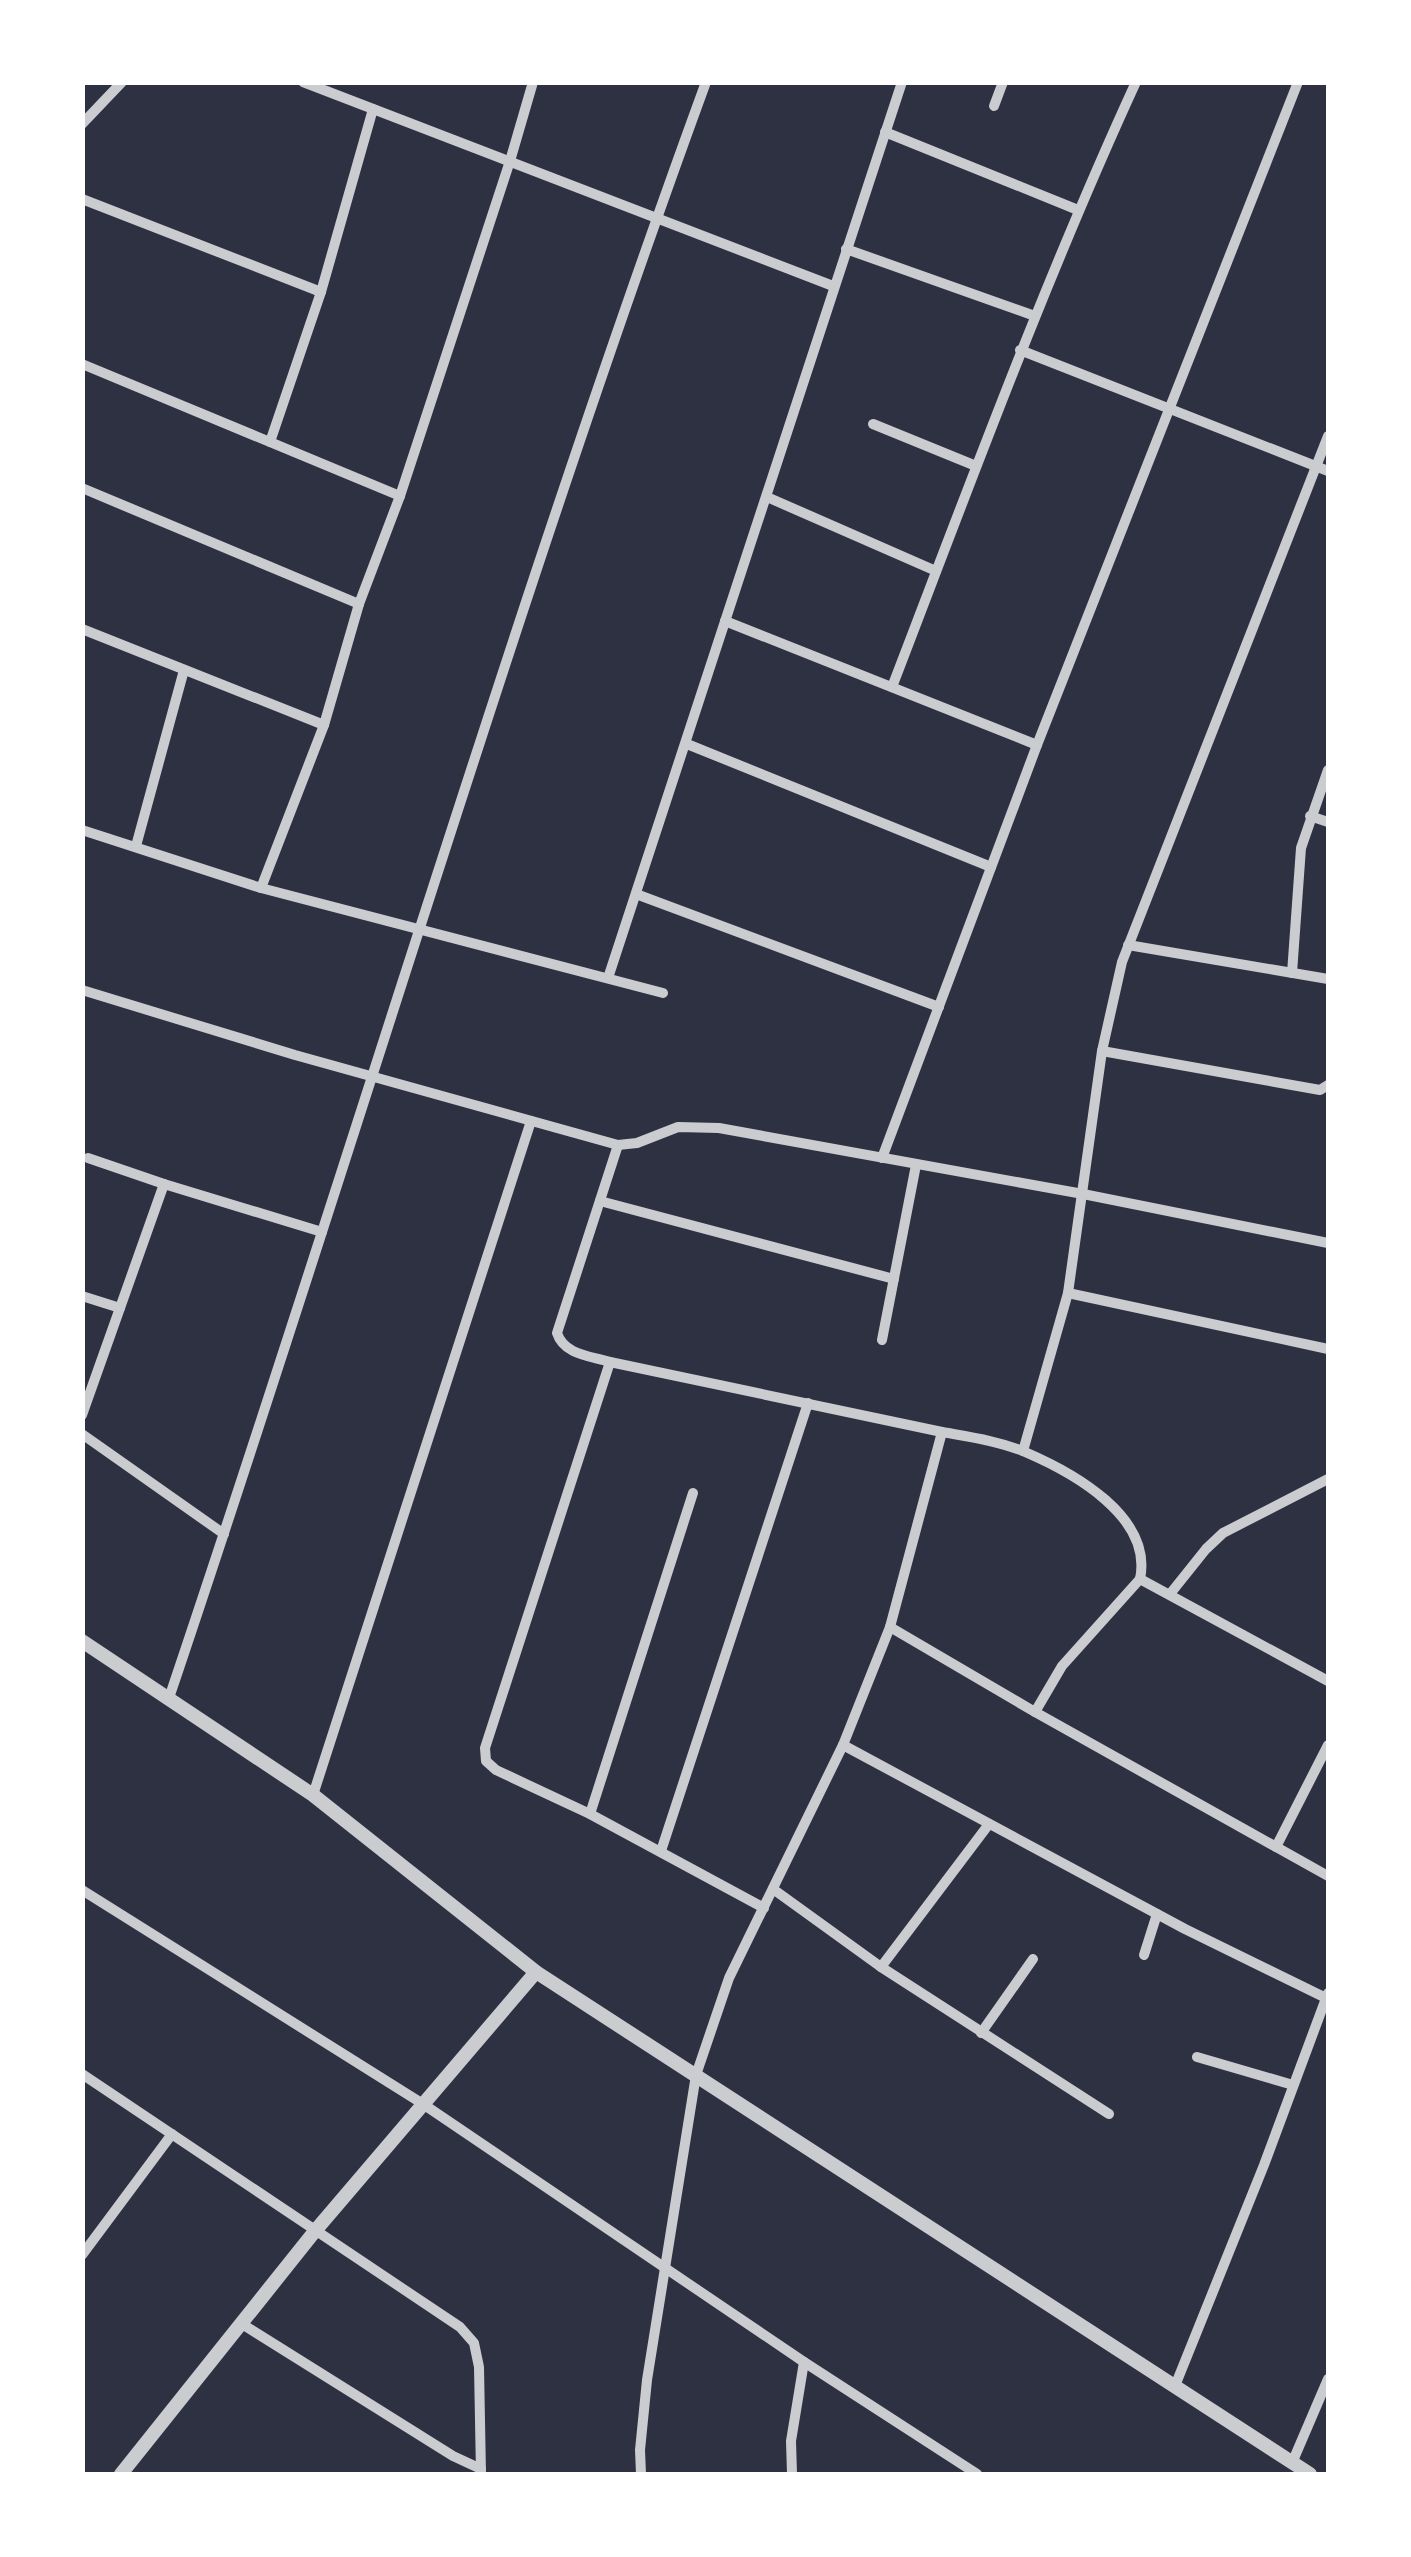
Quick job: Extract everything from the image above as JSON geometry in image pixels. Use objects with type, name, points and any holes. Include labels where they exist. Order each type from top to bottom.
[{"type":"street","points":[[82,124],[122,82]]},
{"type":"street","points":[[304,82],[834,286]]},
{"type":"street","points":[[261,888],[324,725],[359,604],[400,496],[533,82]]},
{"type":"street","points":[[168,1698],[419,927],[657,216],[706,82]]},
{"type":"street","points":[[608,978],[902,82]]},
{"type":"street","points":[[994,106],[1004,82]]},
{"type":"street","points":[[892,687],[1020,350],[1136,82]]},
{"type":"street","points":[[882,1158],[1037,745],[1298,82]]},
{"type":"street","points":[[270,442],[321,292],[372,108]]},
{"type":"street","points":[[885,132],[1078,210]]},
{"type":"street","points":[[82,199],[321,292]]},
{"type":"street","points":[[846,249],[1034,316]]},
{"type":"street","points":[[1020,350],[1328,472]]},
{"type":"street","points":[[82,364],[400,496]]},
{"type":"street","points":[[873,424],[976,466]]},
{"type":"street","points":[[1022,1451],[1068,1293],[1102,1052],[1128,944],[1328,436]]},
{"type":"street","points":[[84,493],[359,604]]},
{"type":"street","points":[[766,497],[936,571]]},
{"type":"street","points":[[724,620],[1037,745]]},
{"type":"street","points":[[82,630],[324,725]]},
{"type":"street","points":[[136,846],[184,670]]},
{"type":"street","points":[[687,744],[991,867]]},
{"type":"street","points":[[1292,973],[1297,873],[1310,816],[1328,770]]},
{"type":"street","points":[[1310,816],[1328,822]]},
{"type":"street","points":[[82,830],[261,888],[663,993]]},
{"type":"street","points":[[636,894],[939,1007]]},
{"type":"street","points":[[1128,944],[1328,979]]},
{"type":"street","points":[[82,990],[618,1145],[637,1143],[678,1127],[697,1126],[1083,1194],[1328,1244]]},
{"type":"street","points":[[1102,1052],[1320,1090],[1328,1085]]},
{"type":"street","points":[[312,1795],[531,1122]]},
{"type":"street","points":[[618,1145],[557,1334],[569,1350],[1022,1451],[1073,1476],[1100,1495],[1139,1542],[1144,1561],[1140,1579],[1062,1666],[1035,1712]]},
{"type":"street","points":[[88,1158],[322,1232]]},
{"type":"street","points":[[882,1340],[916,1166]]},
{"type":"street","points":[[82,1415],[164,1184]]},
{"type":"street","points":[[600,1201],[894,1279]]},
{"type":"street","points":[[1068,1293],[1328,1349]]},
{"type":"street","points":[[82,1296],[120,1308]]},
{"type":"street","points":[[610,1362],[485,1748],[486,1761],[496,1770],[590,1814],[764,1908]]},
{"type":"street","points":[[661,1851],[808,1403]]},
{"type":"street","points":[[642,2474],[640,2450],[647,2380],[664,2268],[696,2075],[711,2021],[843,1745],[890,1627],[942,1432]]},
{"type":"street","points":[[82,1434],[224,1534]]},
{"type":"street","points":[[1170,1594],[1223,1533],[1328,1479]]},
{"type":"street","points":[[590,1814],[693,1494]]},
{"type":"street","points":[[1140,1579],[1328,1681]]},
{"type":"street","points":[[890,1627],[1328,1876]]},
{"type":"street","points":[[82,1641],[312,1795],[536,1972],[1310,2474]]},
{"type":"street","points":[[843,1745],[1157,1914],[1327,1995],[1175,2386]]},
{"type":"street","points":[[1276,1847],[1328,1745]]},
{"type":"street","points":[[881,1967],[989,1824]]},
{"type":"street","points":[[773,1889],[881,1967],[1109,2114]]},
{"type":"street","points":[[82,1890],[424,2104],[804,2362],[977,2474]]},
{"type":"street","points":[[1144,1955],[1157,1914]]},
{"type":"street","points":[[981,2033],[1033,1959]]},
{"type":"street","points":[[121,2474],[315,2231],[536,1972]]},
{"type":"street","points":[[1197,2057],[1293,2085]]},
{"type":"street","points":[[82,2074],[460,2327],[474,2343],[479,2367],[481,2472],[242,2324]]},
{"type":"street","points":[[85,2247],[172,2134]]},
{"type":"street","points":[[792,2474],[791,2441],[804,2362]]},
{"type":"street","points":[[1292,2462],[1328,2379]]}]
